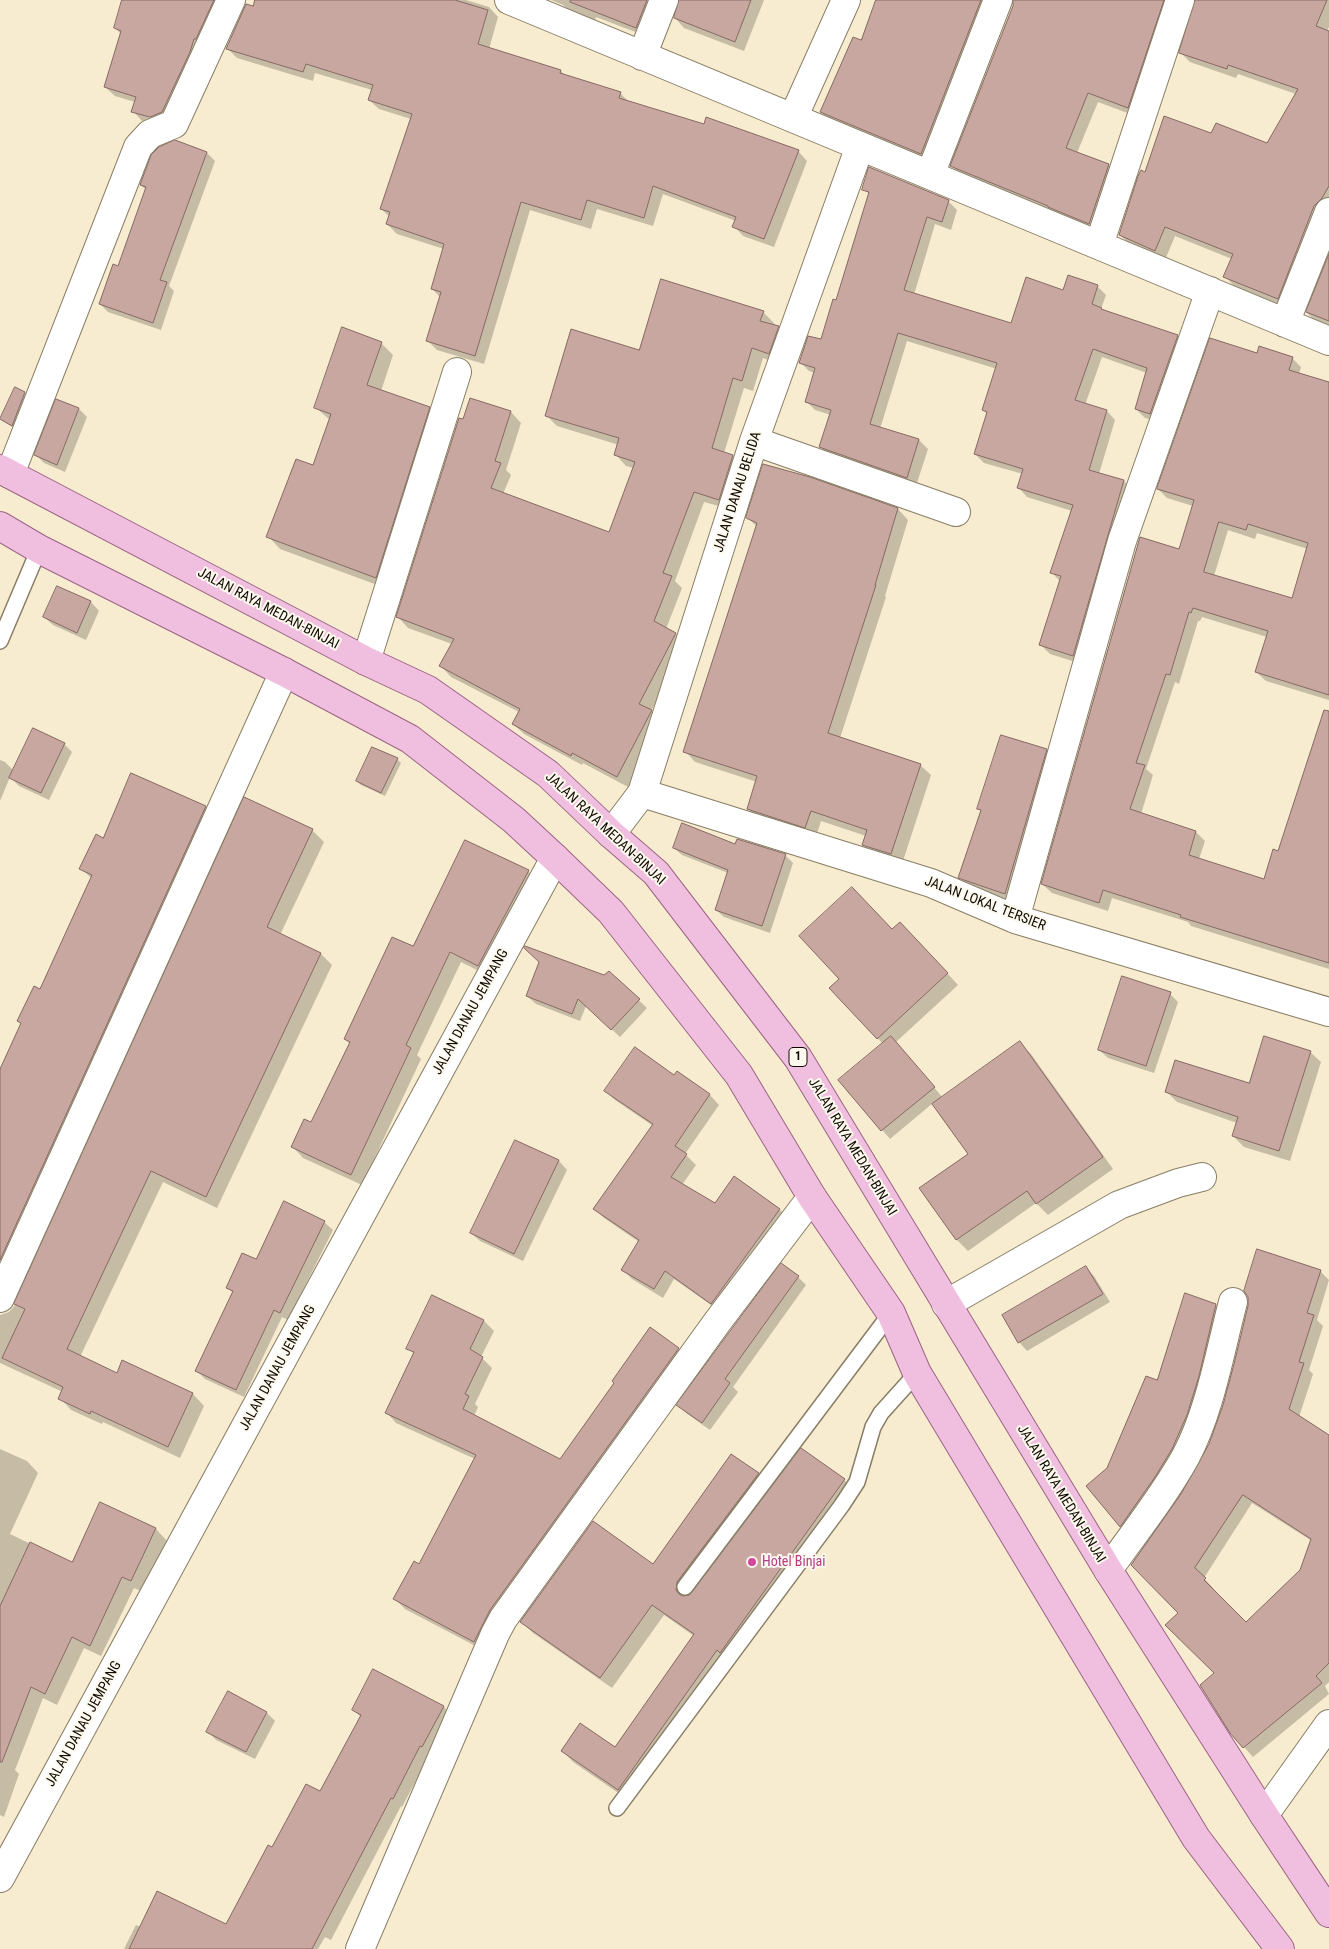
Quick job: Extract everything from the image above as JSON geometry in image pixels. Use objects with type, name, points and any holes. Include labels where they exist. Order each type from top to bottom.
[{"type":"main road","name":"JALAN RAYA MEDAN-BINJAI","points":[[5,471],[366,661],[428,690],[548,774],[610,834],[656,873],[798,1058],[1108,1570],[1264,1816],[1329,1913]]},
{"type":"main road","points":[[0,526],[39,549],[284,672],[410,739],[514,820],[611,912],[739,1075],[812,1197],[891,1313],[918,1373],[1196,1838],[1280,1949]]},
{"type":"street","points":[[5,471],[138,147],[150,134],[174,124],[231,0]]},
{"type":"street","points":[[509,0],[1329,341]]},
{"type":"street","points":[[642,56],[664,0]]},
{"type":"street","points":[[793,118],[846,0]]},
{"type":"street","points":[[930,175],[998,0]]},
{"type":"street","points":[[1099,245],[1180,0]]},
{"type":"street","name":"JALAN DANAU BELIDA","points":[[610,834],[642,793],[754,440],[860,146]]},
{"type":"street","points":[[1285,323],[1329,212]]},
{"type":"street","points":[[1015,919],[1122,541],[1210,291]]},
{"type":"street","points":[[366,661],[457,372]]},
{"type":"street","points":[[754,440],[956,512]]},
{"type":"street","points":[[0,1298],[284,672]]},
{"type":"street","name":"JALAN LOKAL TERSIER","points":[[642,793],[931,883],[1015,919],[1329,1012]]},
{"type":"street","name":"JALAN DANAU JEMPANG","points":[[0,1878],[555,858]]},
{"type":"street","points":[[946,1304],[1118,1204],[1178,1183],[1202,1177]]},
{"type":"street","points":[[360,1949],[503,1619],[718,1321],[812,1197]]},
{"type":"street","points":[[1108,1570],[1160,1498],[1186,1454],[1206,1405],[1233,1302]]},
{"type":"street","points":[[1264,1816],[1329,1724]]},
{"type":"lane","points":[[0,641],[39,549]]},
{"type":"lane","points":[[685,1587],[891,1313]]},
{"type":"lane","points":[[616,1808],[842,1505],[857,1482],[873,1427],[880,1413],[918,1373]]},
{"type":"building","points":[[122,0],[214,0],[196,39],[194,39],[190,52],[162,112],[150,117],[131,112],[136,97],[104,87],[121,31],[114,28]]},
{"type":"building","points":[[255,0],[455,0],[488,10],[478,44],[561,70],[560,73],[621,92],[619,98],[704,124],[706,117],[799,150],[764,239],[732,227],[736,217],[653,186],[644,218],[587,200],[581,220],[521,202],[475,356],[426,341],[441,292],[431,289],[444,244],[386,224],[390,212],[380,209],[412,114],[368,100],[373,85],[306,64],[303,72],[226,49],[246,4],[253,6]]},
{"type":"building","points":[[571,0],[647,0],[636,28],[570,2]]},
{"type":"building","points":[[679,0],[751,0],[735,42],[674,18]]},
{"type":"building","points":[[876,0],[981,0],[921,154],[820,112],[853,37],[861,40]]},
{"type":"building","points":[[1013,0],[1164,0],[1128,108],[1088,93],[1066,148],[1109,164],[1089,224],[950,166],[1013,6]]},
{"type":"building","points":[[1195,0],[1327,0],[1316,26],[1329,31],[1329,186],[1322,198],[1314,206],[1278,299],[1223,277],[1233,254],[1165,227],[1155,251],[1119,235],[1138,176],[1141,170],[1145,172],[1164,116],[1211,133],[1216,123],[1267,143],[1298,89],[1228,65],[1227,69],[1179,53]]},
{"type":"building","points":[[175,140],[207,152],[160,280],[167,282],[153,323],[99,304],[113,264],[118,266],[146,187],[140,185],[151,155],[159,147]]},
{"type":"building","points":[[869,167],[949,200],[942,222],[927,217],[904,290],[1011,323],[1026,277],[1063,290],[1068,275],[1098,285],[1092,304],[1101,309],[1178,335],[1150,414],[1135,409],[1147,368],[1093,349],[1075,400],[1107,410],[1089,470],[1124,480],[1073,656],[1039,645],[1061,576],[1050,573],[1073,505],[1017,488],[1023,469],[974,454],[987,412],[982,410],[997,363],[898,333],[870,424],[919,439],[907,478],[819,447],[831,410],[805,402],[815,368],[799,363],[808,336],[821,339],[833,299],[836,300],[869,192],[862,190]]},
{"type":"building","points":[[1329,254],[1329,321],[1306,312]]},
{"type":"building","points":[[661,279],[764,311],[760,321],[779,326],[769,354],[752,348],[742,381],[733,378],[712,448],[733,455],[719,500],[694,492],[663,573],[672,576],[654,621],[676,633],[639,704],[652,710],[617,777],[572,753],[571,756],[512,724],[520,709],[439,666],[454,639],[396,617],[459,418],[463,419],[470,398],[511,411],[495,461],[501,463],[491,488],[609,532],[635,462],[614,455],[619,438],[545,416],[571,329],[639,350]]},
{"type":"building","points":[[342,327],[382,342],[367,385],[430,407],[376,578],[266,537],[296,459],[313,465],[331,414],[314,408]]},
{"type":"building","points":[[1210,338],[1257,353],[1259,346],[1293,357],[1289,370],[1329,382],[1329,695],[1255,672],[1268,631],[1193,608],[1191,613],[1189,612],[1170,675],[1166,674],[1136,763],[1145,765],[1130,809],[1196,831],[1189,855],[1264,879],[1273,849],[1278,851],[1324,710],[1329,711],[1329,963],[1180,917],[1181,915],[1103,890],[1099,903],[1041,884],[1140,537],[1179,549],[1194,500],[1157,489]],"holes":[[[1219,522],[1246,530],[1248,524],[1308,543],[1292,598],[1204,572]]]},
{"type":"building","points":[[15,387],[25,392],[12,426],[0,419]]},
{"type":"building","points":[[56,399],[79,408],[57,465],[34,455]]},
{"type":"building","points":[[763,464],[810,477],[898,508],[876,585],[828,733],[921,764],[891,854],[862,845],[867,830],[811,811],[805,828],[747,809],[757,776],[683,752],[757,523],[746,518]]},
{"type":"building","points":[[57,586],[91,601],[77,633],[43,617]]},
{"type":"building","points":[[33,728],[65,743],[41,793],[9,778]]},
{"type":"building","points":[[1001,735],[1047,749],[1005,894],[958,878],[981,810],[977,809]]},
{"type":"building","points":[[372,747],[398,758],[381,793],[356,781]]},
{"type":"building","points":[[131,773],[206,806],[0,1260],[0,1069],[21,1023],[17,1021],[34,986],[40,989],[92,875],[79,869],[96,834],[103,838]]},
{"type":"building","points":[[244,797],[313,829],[267,927],[321,953],[206,1197],[151,1171],[67,1349],[117,1373],[122,1360],[193,1393],[168,1447],[91,1411],[90,1414],[58,1399],[63,1387],[2,1358],[25,1309],[14,1304]]},
{"type":"building","points":[[682,823],[735,844],[737,839],[786,854],[762,926],[715,910],[728,870],[673,848]]},
{"type":"building","points":[[465,840],[529,870],[478,966],[450,952],[406,1045],[411,1048],[351,1175],[291,1147],[304,1119],[311,1122],[350,1042],[344,1039],[392,937],[413,946]]},
{"type":"building","points":[[852,887],[892,929],[900,922],[948,973],[877,1039],[829,988],[839,979],[799,936]]},
{"type":"building","points":[[525,946],[604,975],[609,971],[640,999],[611,1030],[578,999],[572,1014],[526,996],[539,962],[524,948]]},
{"type":"building","points":[[1122,976],[1171,992],[1146,1066],[1098,1050]]},
{"type":"building","points":[[891,1036],[935,1087],[881,1131],[838,1080]]},
{"type":"building","points":[[1264,1036],[1311,1051],[1279,1151],[1232,1136],[1238,1117],[1165,1092],[1175,1060],[1249,1083]]},
{"type":"building","points":[[1020,1041],[1103,1157],[1036,1204],[1027,1191],[956,1240],[919,1188],[968,1154],[932,1104]]},
{"type":"building","points":[[635,1047],[674,1075],[677,1071],[710,1094],[675,1146],[687,1154],[671,1177],[715,1203],[734,1176],[780,1209],[711,1304],[665,1271],[654,1289],[621,1270],[639,1240],[593,1209],[653,1124],[604,1091]]},
{"type":"building","points":[[515,1140],[559,1160],[514,1254],[470,1233]]},
{"type":"building","points":[[284,1201],[325,1221],[280,1313],[274,1310],[236,1390],[195,1371],[233,1291],[226,1288],[242,1253],[256,1259]]},
{"type":"building","points":[[1257,1249],[1321,1270],[1307,1313],[1314,1315],[1299,1362],[1304,1363],[1289,1409],[1329,1435],[1329,1663],[1316,1676],[1322,1683],[1243,1748],[1230,1733],[1200,1685],[1214,1673],[1165,1625],[1178,1613],[1131,1565],[1181,1494],[1209,1444],[1223,1405],[1248,1306],[1248,1297],[1244,1291]],"holes":[[[1243,1495],[1311,1539],[1300,1570],[1246,1622],[1204,1580],[1206,1578],[1195,1568]]]},
{"type":"building","points":[[781,1263],[799,1276],[725,1379],[730,1383],[702,1423],[676,1405]]},
{"type":"building","points":[[1086,1266],[1103,1294],[1018,1343],[1002,1315]]},
{"type":"building","points":[[1185,1293],[1216,1304],[1199,1376],[1187,1415],[1172,1449],[1120,1527],[1086,1486],[1107,1468],[1146,1376],[1157,1380]]},
{"type":"building","points":[[432,1295],[484,1320],[470,1349],[483,1357],[465,1394],[469,1396],[463,1409],[560,1459],[614,1383],[612,1381],[650,1327],[679,1348],[490,1610],[474,1642],[393,1599],[414,1561],[419,1564],[476,1455],[385,1413],[414,1352],[406,1349]]},
{"type":"building","points":[[801,1448],[845,1479],[720,1653],[717,1650],[618,1790],[561,1751],[580,1723],[615,1747],[694,1634],[652,1605],[600,1678],[520,1622],[593,1521],[653,1564],[731,1454],[759,1473],[677,1582],[676,1590],[679,1594],[683,1596],[689,1595]]},
{"type":"building","points":[[100,1502],[156,1528],[131,1581],[122,1577],[90,1646],[72,1637],[45,1694],[31,1687],[2,1762],[0,1762],[0,1606],[30,1542],[72,1562]]},
{"type":"building","points":[[373,1669],[444,1706],[422,1747],[420,1746],[393,1799],[391,1798],[312,1949],[129,1949],[157,1891],[226,1924],[268,1845],[272,1847],[306,1784],[320,1791],[361,1715],[352,1710]]},
{"type":"building","points":[[228,1691],[267,1712],[246,1752],[206,1732]]},
{"type":"place","name":"Hotel Binjai","points":[[752,1562]]}]
